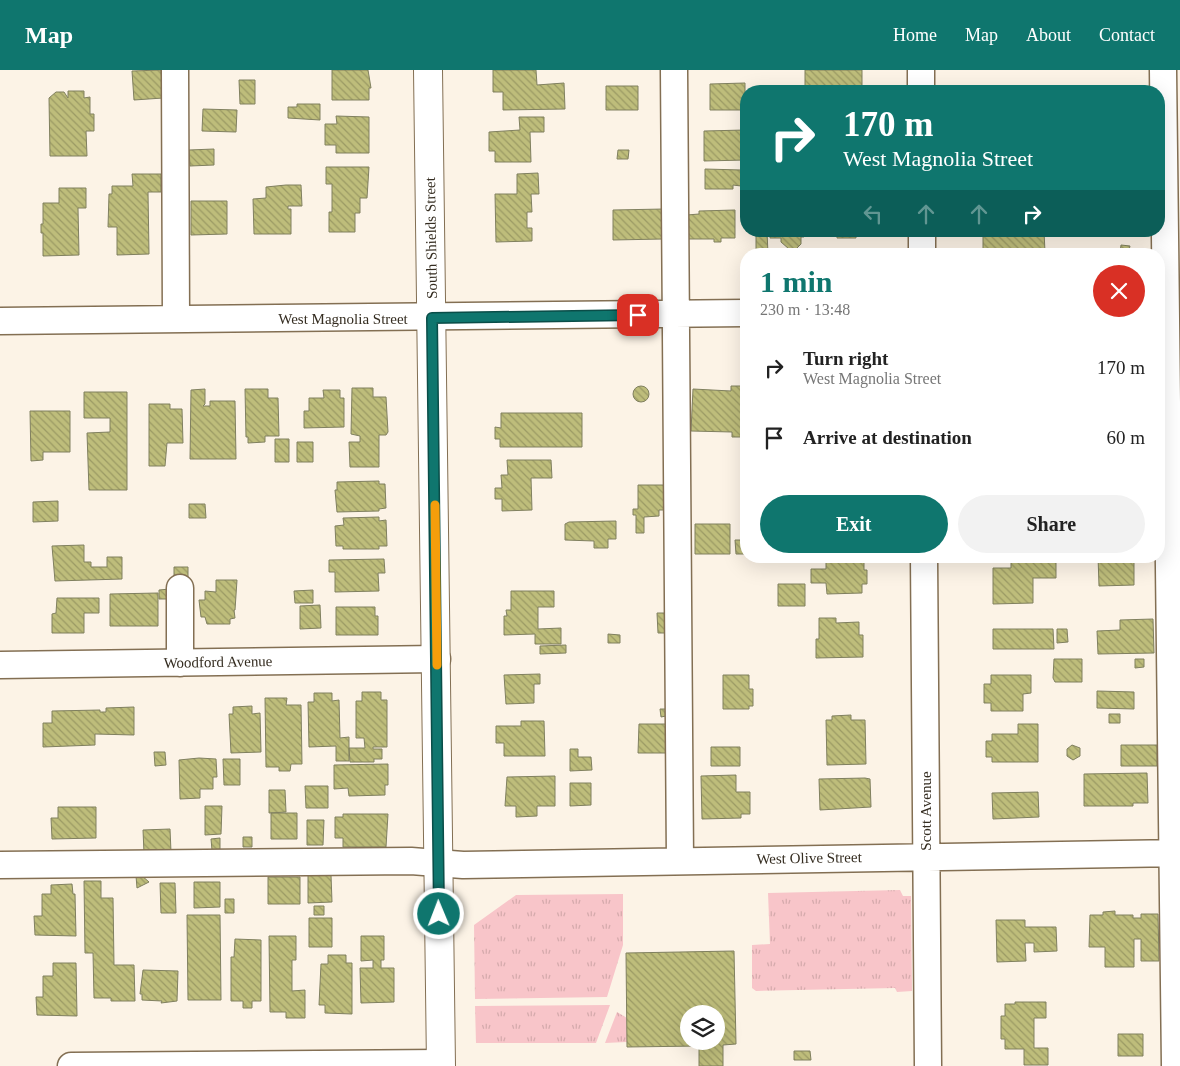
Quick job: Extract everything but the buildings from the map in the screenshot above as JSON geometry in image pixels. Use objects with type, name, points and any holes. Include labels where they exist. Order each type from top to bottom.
[{"type":"main road","name":"South Shields Street","points":[[428,70],[441,1064]]},
{"type":"street","points":[[175,70],[176,319]]},
{"type":"street","points":[[674,70],[680,861]]},
{"type":"street","points":[[921,70],[921,85]]},
{"type":"street","points":[[1163,70],[1163,85]]},
{"type":"street","points":[[1165,165],[1176,853],[1175,1066]]},
{"type":"street","name":"West Magnolia Street","points":[[0,321],[432,318],[740,313]]},
{"type":"street","name":"Scott Avenue","points":[[924,563],[928,1066]]},
{"type":"street","points":[[180,588],[180,663]]},
{"type":"street","name":"Woodford Avenue","points":[[0,665],[437,659]]},
{"type":"street","name":"West Olive Street","points":[[0,865],[438,863],[467,865],[1176,853]]},
{"type":"street","points":[[71,1066],[441,1064]]},
{"type":"green space","points":[[900,890],[903,896],[911,896],[912,991],[897,992],[895,988],[756,991],[752,988],[752,945],[770,944],[768,893]]},
{"type":"green space","points":[[623,894],[623,945],[607,997],[475,999],[474,925],[516,895]]},
{"type":"green space","points":[[610,1005],[596,1043],[476,1043],[475,1006]]},
{"type":"green space","points":[[617,1012],[627,1018],[627,1042],[605,1043]]},
{"type":"slow traffic","points":[[435,505],[437,665]]},
{"type":"route","points":[[439,914],[432,318],[638,315]]}]
